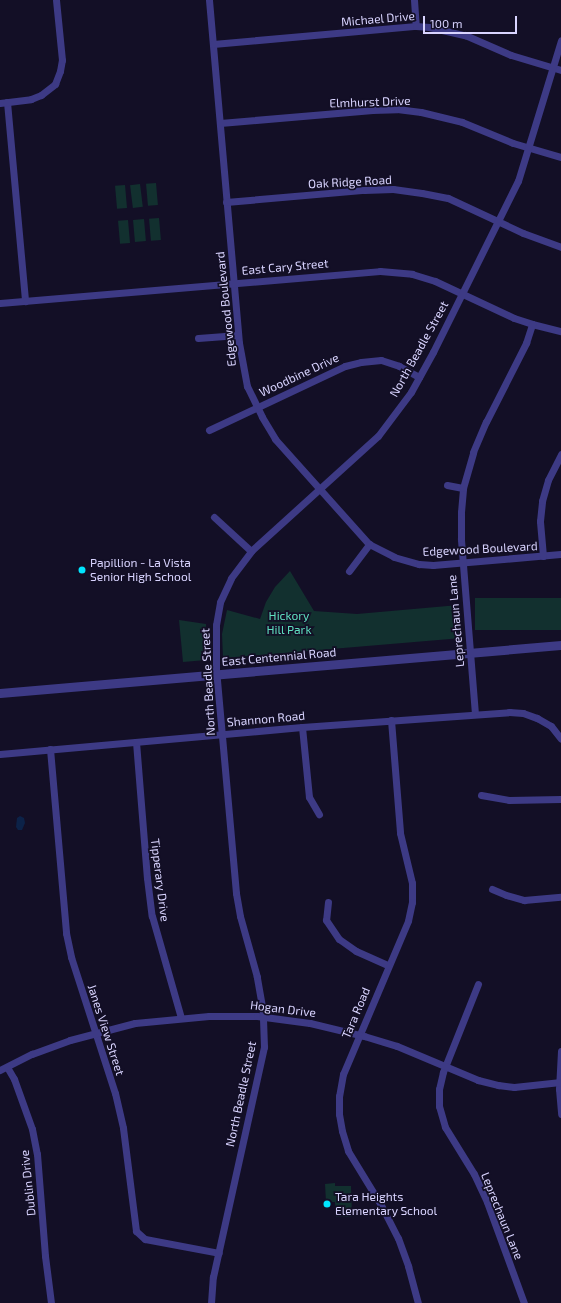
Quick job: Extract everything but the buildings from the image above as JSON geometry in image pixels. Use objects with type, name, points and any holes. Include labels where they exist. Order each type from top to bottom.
[{"type":"street","points":[[25,301],[3,102],[31,99],[41,95],[55,84],[62,60],[56,0]]},
{"type":"street","name":"Edgewood Boulevard","points":[[209,0],[238,335],[247,386],[275,439],[369,544],[394,557],[412,562],[433,564],[463,563],[561,554]]},
{"type":"street","points":[[414,0],[416,26]]},
{"type":"street","name":"Michael Drive","points":[[213,44],[416,26],[435,28],[465,35],[511,55],[561,70]]},
{"type":"street","name":"North Beadle Street","points":[[211,1303],[213,1278],[218,1253],[258,1080],[264,1047],[264,1016],[257,977],[240,916],[236,893],[216,675],[216,625],[220,602],[231,578],[251,551],[378,436],[411,392],[518,181],[561,40]]},
{"type":"street","name":"Elmhurst Drive","points":[[220,122],[397,109],[421,112],[455,120],[528,147],[561,157]]},
{"type":"street","name":"Oak Ridge Road","points":[[226,202],[364,190],[393,189],[448,198],[540,240],[561,246]]},
{"type":"street","name":"East Cary Street","points":[[0,303],[380,271],[412,274],[435,281],[494,310],[532,324],[561,331]]},
{"type":"street","name":"Leprechaun Lane","points":[[475,714],[463,563],[461,512],[463,488],[473,452],[486,422],[520,356],[532,324]]},
{"type":"street","points":[[198,338],[238,335]]},
{"type":"street","name":"Woodbine Drive","points":[[209,430],[345,366],[361,362],[381,360],[399,366],[419,377]]},
{"type":"street","points":[[543,556],[540,521],[542,501],[548,480],[561,454]]},
{"type":"street","points":[[447,485],[463,488]]},
{"type":"street","points":[[214,517],[251,551]]},
{"type":"street","points":[[349,571],[369,544]]},
{"type":"street","name":"East Centennial Road","points":[[0,693],[561,645]]},
{"type":"street","name":"Shannon Road","points":[[0,754],[302,727],[509,712],[523,713],[538,718],[551,726],[561,739]]},
{"type":"street","name":"Tara Road","points":[[391,720],[400,833],[412,883],[412,902],[408,921],[359,1034],[340,1085],[338,1105],[340,1124],[348,1151],[381,1205],[398,1238],[408,1266],[418,1303]]},
{"type":"street","points":[[302,727],[309,797],[313,807],[319,814]]},
{"type":"street","name":"Tipperary Drive","points":[[136,742],[147,878],[152,916],[181,1018]]},
{"type":"street","name":"Janes View Street","points":[[50,750],[66,933],[71,957],[115,1093],[123,1128],[136,1231],[145,1239],[218,1253]]},
{"type":"street","points":[[481,795],[509,800],[561,799]]},
{"type":"street","points":[[492,889],[524,900],[561,897]]},
{"type":"street","points":[[328,902],[326,920],[339,939],[356,951],[388,965]]},
{"type":"street","name":"Leprechaun Lane","points":[[478,984],[446,1067],[438,1096],[441,1118],[447,1131],[474,1174],[487,1202],[524,1303]]},
{"type":"street","name":"Hogan Drive","points":[[3,1068],[38,1052],[96,1032],[135,1023],[209,1016],[264,1016],[310,1023],[359,1034],[396,1046],[478,1080],[498,1085],[514,1087],[560,1082]]},
{"type":"street","points":[[561,1051],[561,1114]]},
{"type":"street","name":"Dublin Drive","points":[[3,1068],[14,1079],[32,1129],[37,1154],[45,1256],[51,1303]]},
{"type":"green space","points":[[156,183],[158,205],[148,206],[146,184]]},
{"type":"green space","points":[[140,184],[143,207],[133,208],[130,185]]},
{"type":"green space","points":[[125,185],[127,208],[117,209],[115,186]]},
{"type":"green space","points":[[159,218],[161,240],[151,241],[149,219]]},
{"type":"green space","points":[[144,219],[146,241],[135,242],[133,220]]},
{"type":"green space","points":[[128,220],[130,243],[120,244],[118,221]]},
{"type":"green space","name":"Hickory Hill Park","points":[[290,571],[314,611],[357,614],[459,605],[462,638],[223,658],[222,634],[227,610],[260,619],[266,602],[275,587]]},
{"type":"green space","points":[[475,598],[561,598],[561,630],[475,630]]},
{"type":"green space","points":[[179,620],[206,624],[206,660],[183,662]]},
{"type":"green space","points":[[335,1183],[335,1186],[351,1186],[352,1217],[336,1217],[335,1202],[326,1202],[325,1184]]},
{"type":"water","points":[[20,816],[24,818],[25,823],[22,830],[18,830],[16,827],[17,818]]},
{"type":"place","name":"Papillion - La Vista Senior High School","points":[[82,570]]},
{"type":"place","name":"Tara Heights Elementary School","points":[[327,1204]]}]
